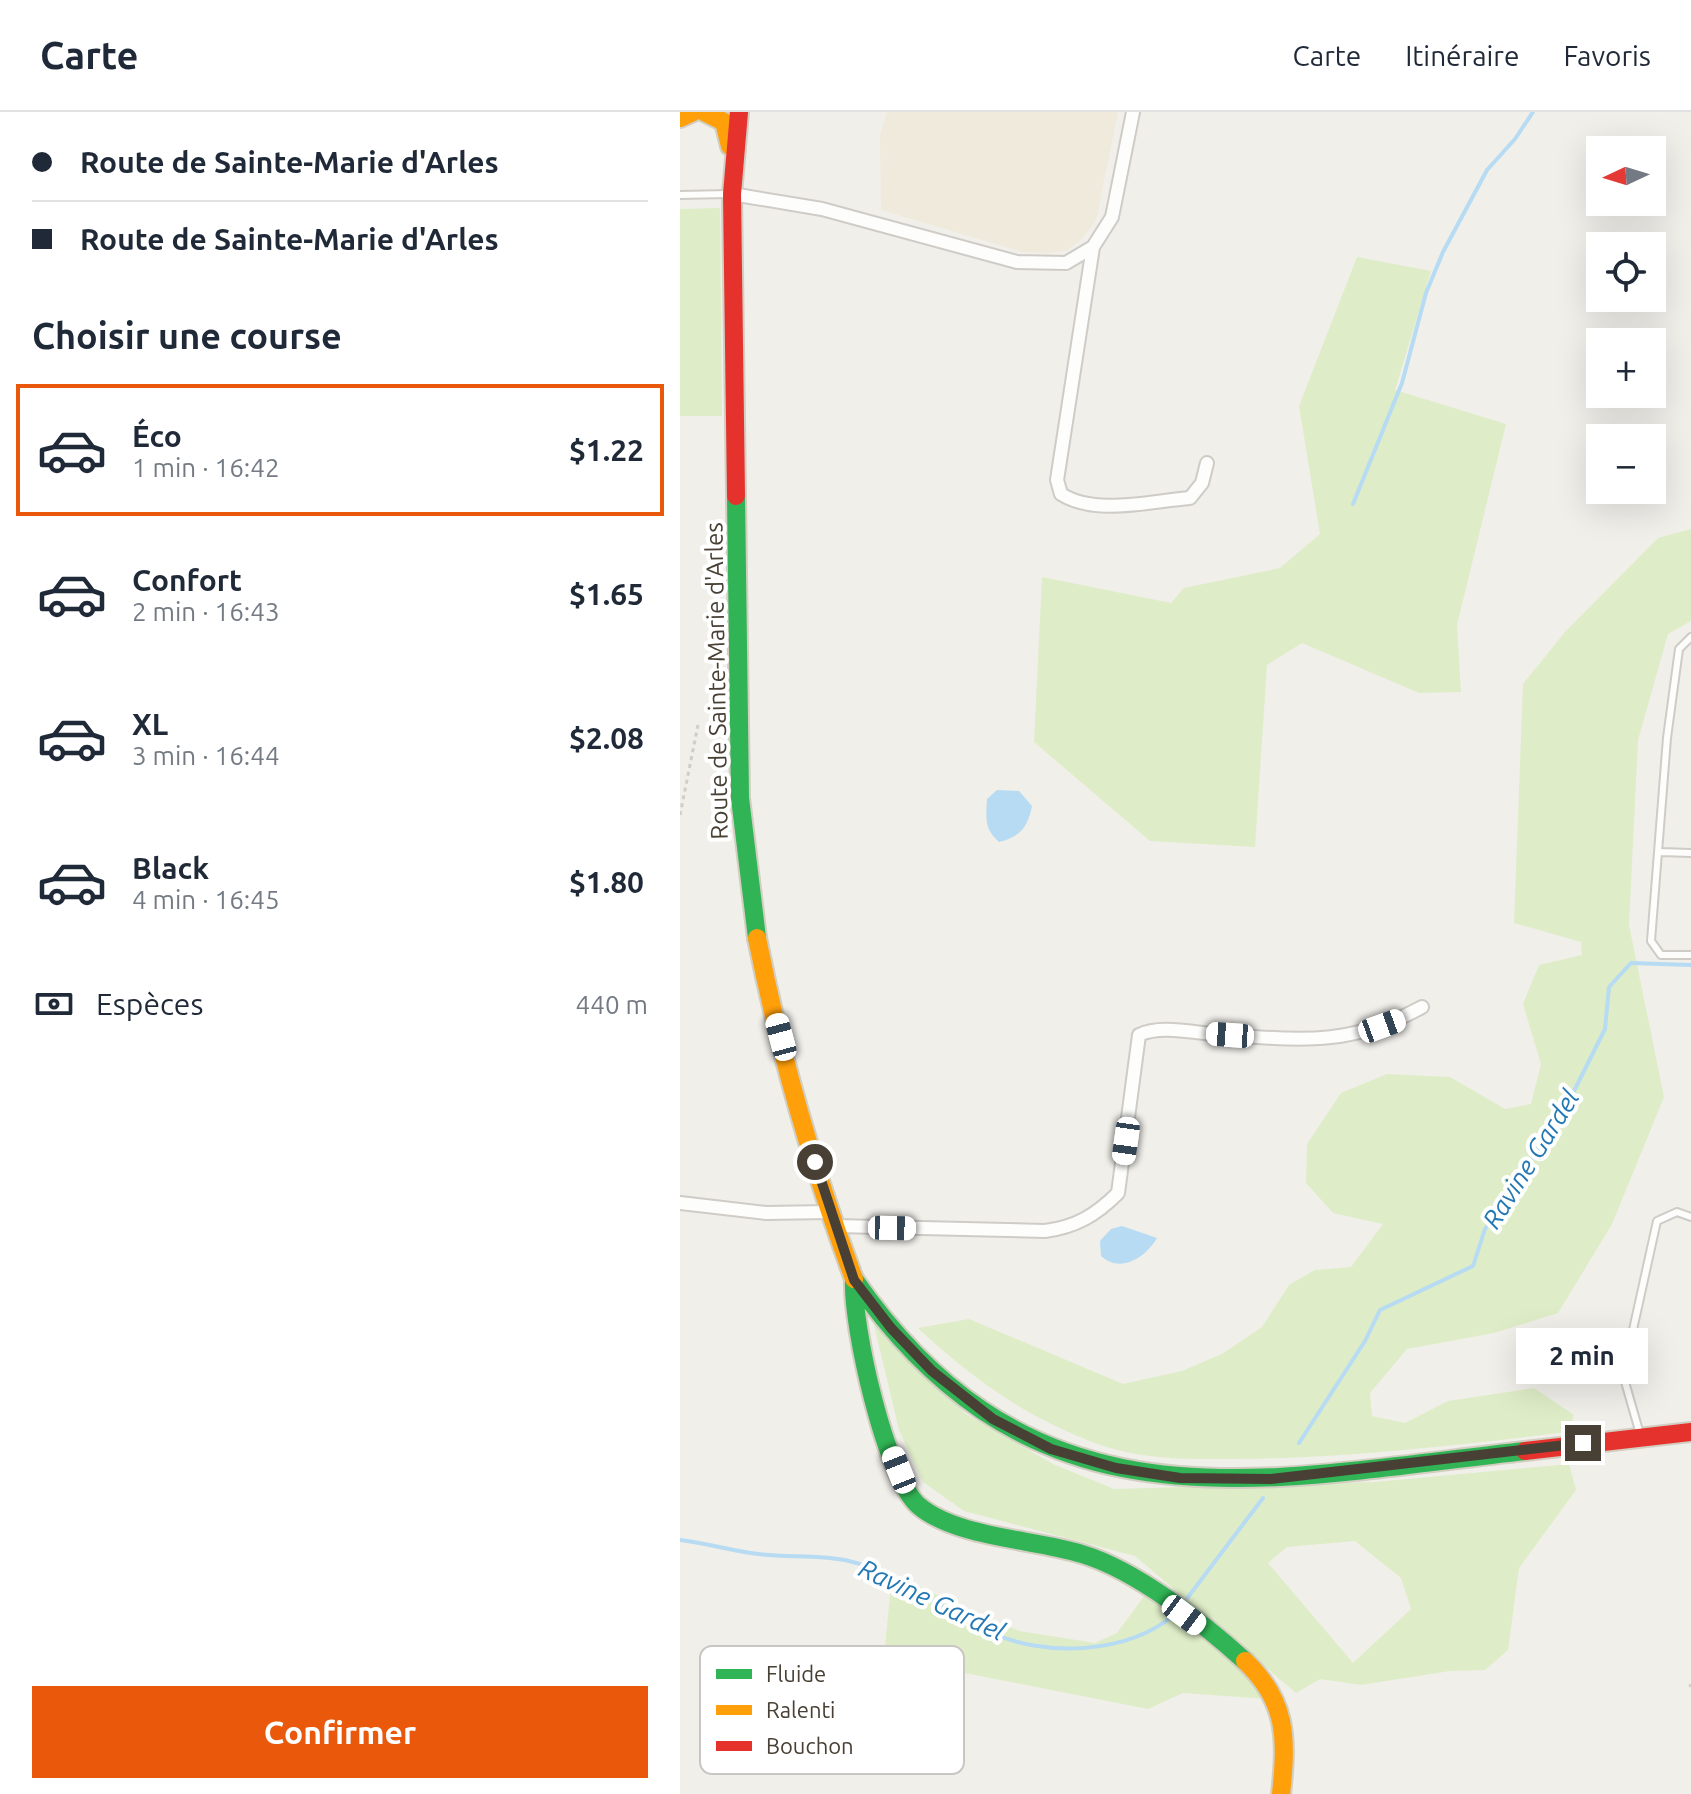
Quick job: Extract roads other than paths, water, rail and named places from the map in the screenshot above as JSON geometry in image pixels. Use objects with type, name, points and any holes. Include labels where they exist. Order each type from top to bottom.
[{"type":"main road","points":[[680,118],[693,112]]},
{"type":"main road","name":"Route de Sainte-Marie d'Arles","points":[[704,112],[729,115],[733,165],[740,798],[751,907],[767,988],[832,1219],[854,1280],[891,1328],[932,1371],[993,1419],[1051,1449],[1116,1468],[1180,1478],[1271,1479],[1691,1432]]},
{"type":"main road","points":[[854,1280],[853,1303],[891,1451],[906,1490],[919,1506],[943,1519],[1117,1567],[1254,1668],[1272,1689],[1282,1719],[1281,1794]]},
{"type":"street","points":[[1133,112],[1112,217],[1093,247],[1057,480],[1061,494],[1076,503],[1093,506],[1190,498],[1202,483],[1207,463]]},
{"type":"street","points":[[732,194],[822,209],[1017,262],[1066,263],[1093,247]]},
{"type":"street","points":[[680,1203],[832,1219],[1045,1231],[1067,1228],[1086,1220],[1118,1193],[1139,1035],[1147,1031],[1178,1031],[1337,1039],[1397,1021],[1422,1007]]},
{"type":"lane","points":[[680,195],[732,194]]},
{"type":"lane","points":[[1691,637],[1679,649],[1667,738],[1651,941],[1661,955],[1691,955]]},
{"type":"lane","points":[[1660,852],[1691,853]]},
{"type":"lane","points":[[1641,1438],[1623,1375],[1657,1221],[1677,1212],[1691,1217]]},
{"type":"water","points":[[997,790],[1019,791],[1032,806],[1022,830],[999,842],[988,828],[986,818],[987,799]]},
{"type":"water","points":[[1122,1226],[1157,1238],[1140,1257],[1132,1261],[1109,1261],[1101,1256],[1100,1241],[1111,1229]]},
{"type":"waterway","points":[[1353,504],[1402,383],[1426,293],[1443,252],[1487,170],[1515,139],[1533,112]]},
{"type":"waterway","name":"Ravine Gardel","points":[[1299,1443],[1365,1341],[1380,1310],[1473,1266],[1485,1229],[1567,1105],[1605,1029],[1609,987],[1631,963],[1691,965]]},
{"type":"waterway","name":"Ravine Gardel","points":[[1182,1605],[1263,1498]]},
{"type":"waterway","name":"Ravine Gardel","points":[[680,1540],[758,1554],[849,1561],[904,1583],[990,1632],[1035,1646],[1085,1648],[1110,1644],[1133,1638],[1174,1615]]}]
